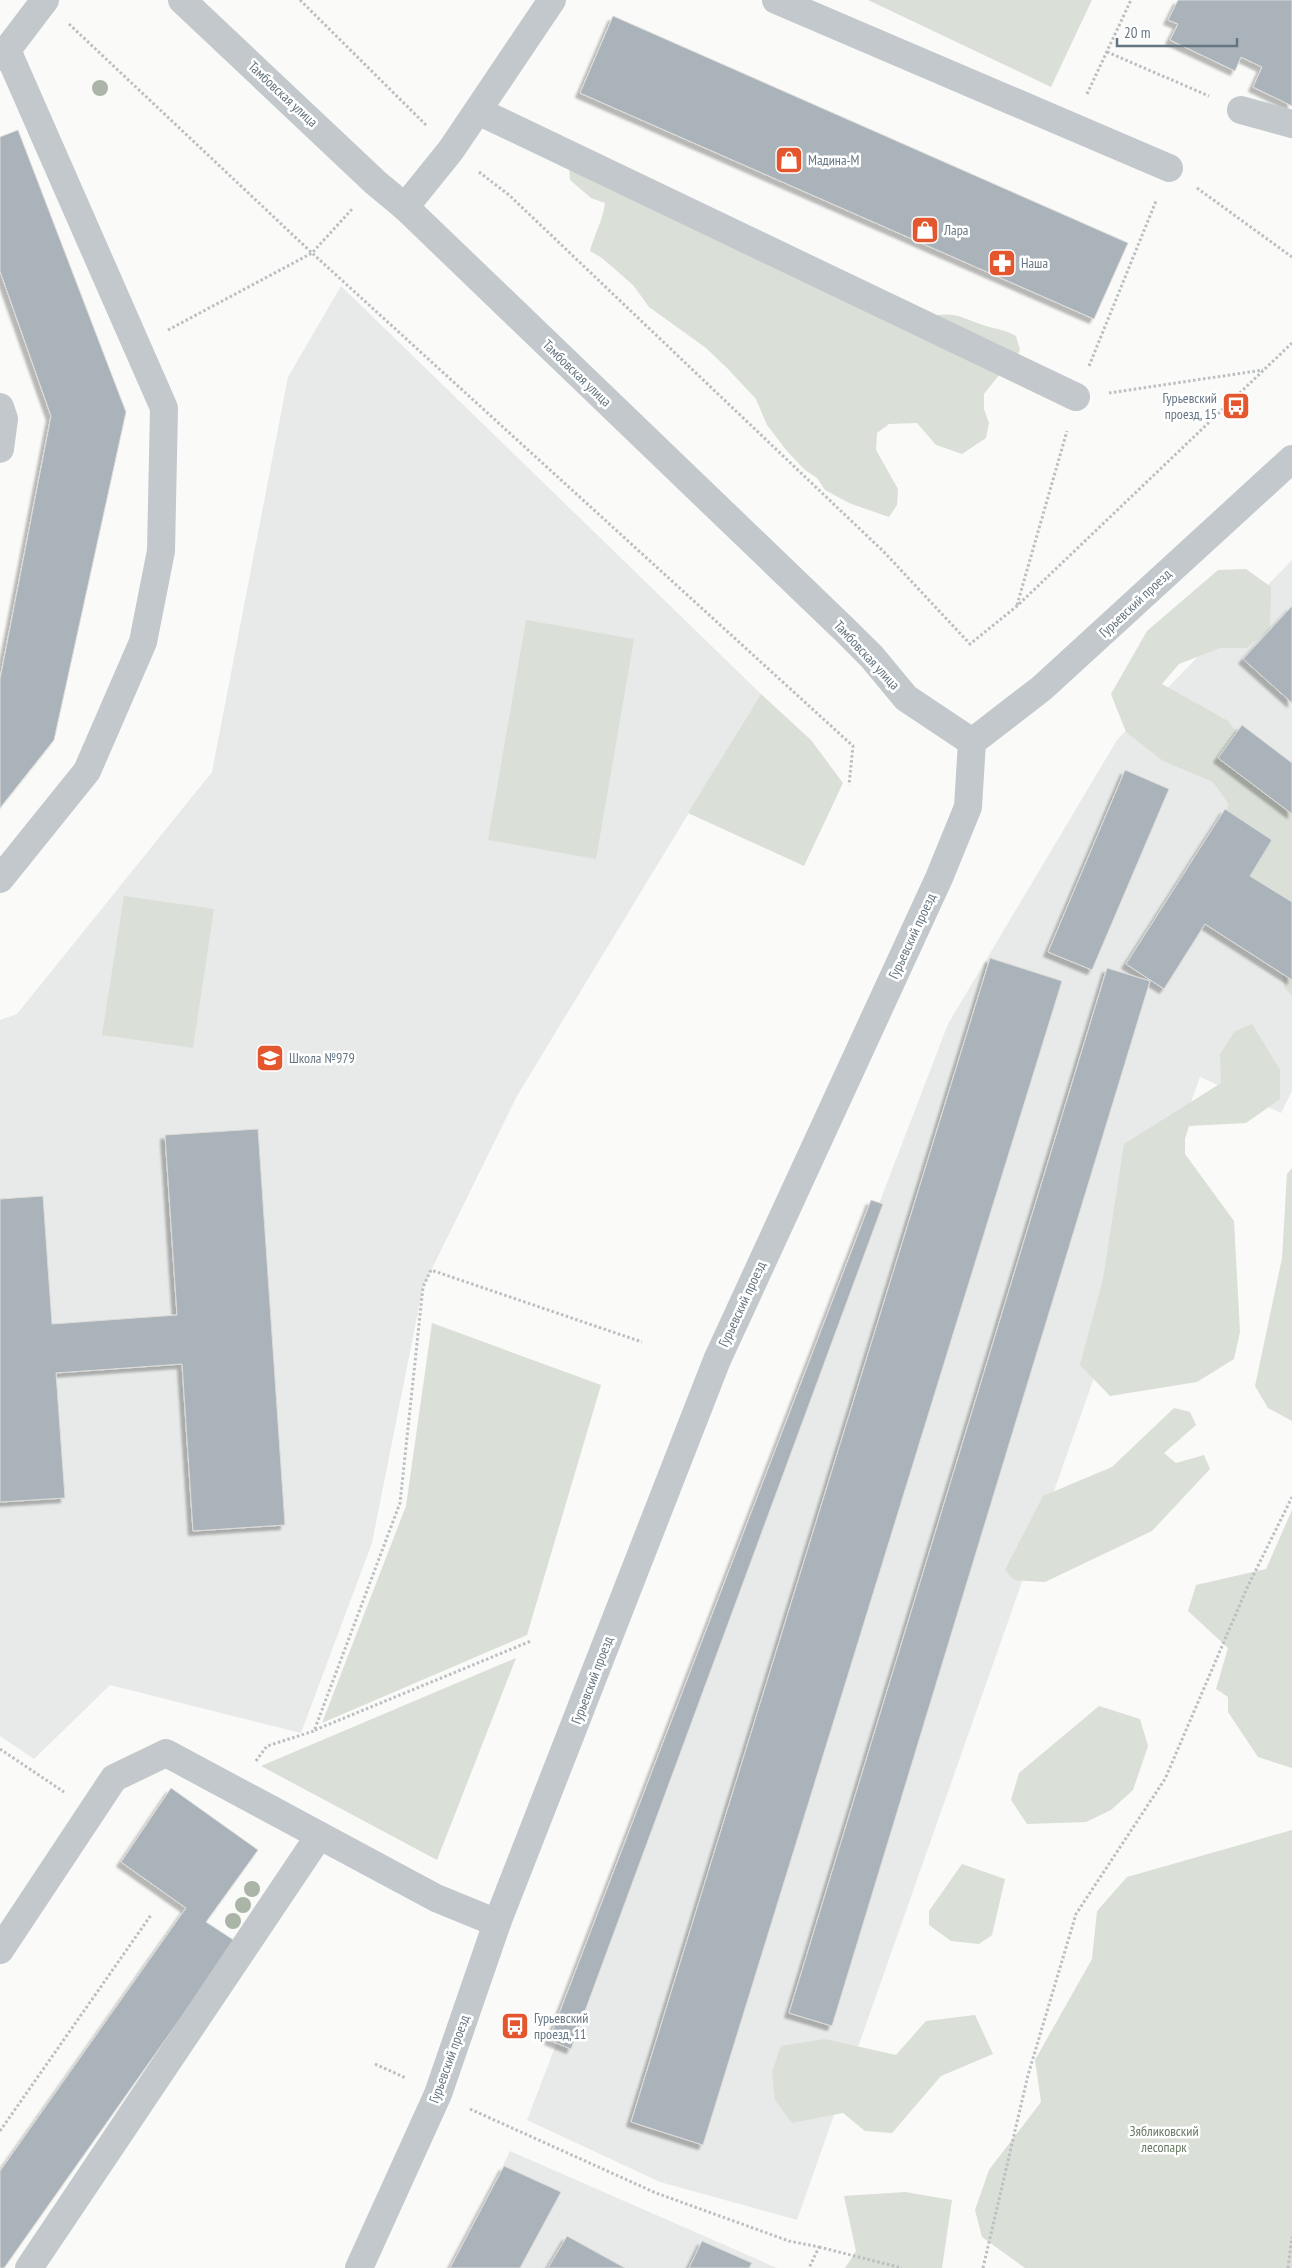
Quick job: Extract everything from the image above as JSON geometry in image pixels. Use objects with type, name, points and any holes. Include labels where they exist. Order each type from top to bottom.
[{"type":"street","points":[[0,879],[87,771],[143,642],[161,551],[164,408],[4,54],[44,0]]},
{"type":"street","name":"Тамбовская улица","points":[[182,0],[376,183],[405,207],[872,657],[906,698],[972,742]]},
{"type":"street","points":[[405,207],[451,150],[552,0]]},
{"type":"street","points":[[776,0],[1170,168]]},
{"type":"street","points":[[1241,110],[1292,124]]},
{"type":"street","points":[[478,111],[1076,398]]},
{"type":"street","points":[[0,407],[4,419],[0,449]]},
{"type":"street","name":"Гурьевский проезд","points":[[359,2268],[438,2094],[497,1922],[717,1360],[939,878],[968,807],[972,742],[1042,688],[1292,459]]},
{"type":"street","points":[[1,1945],[114,1778],[166,1753],[436,1898],[497,1922]]},
{"type":"street","points":[[29,2268],[319,1836]]},
{"type":"path","points":[[44,0],[312,253],[853,746],[849,785]]},
{"type":"path","points":[[300,0],[451,150],[509,195],[884,552],[970,644],[1017,606],[1292,343]]},
{"type":"path","points":[[1072,126],[1131,0]]},
{"type":"path","points":[[1107,52],[1241,110]]},
{"type":"path","points":[[1170,168],[1292,257]]},
{"type":"path","points":[[137,346],[312,253],[376,183]]},
{"type":"path","points":[[1076,398],[1263,370]]},
{"type":"path","points":[[314,1731],[400,1503],[423,1287],[431,1270],[642,1342]]},
{"type":"path","points":[[983,2268],[1028,2075],[1076,1914],[1165,1780],[1247,1588],[1292,1496]]},
{"type":"path","points":[[236,1791],[267,1746],[314,1731],[531,1641]]},
{"type":"path","points":[[0,1749],[92,1811]]},
{"type":"path","points":[[0,2131],[151,1915]]},
{"type":"path","points":[[498,2122],[656,2193],[789,2241],[902,2268]]},
{"type":"path","points":[[1288,2268],[1292,2237]]},
{"type":"path","points":[[809,2268],[819,2247]]},
{"type":"shaded area","name":"Школа №979","points":[[341,286],[761,694],[517,1096],[423,1287],[372,1543],[301,1733],[110,1685],[34,1759],[0,1736],[0,1020],[17,1014],[212,772],[288,377]]},
{"type":"shaded area","points":[[1292,560],[1292,1091],[1281,1113],[1200,1077],[797,2220],[660,2182],[527,2120],[948,1024],[1117,740]]},
{"type":"shaded area","points":[[510,2151],[777,2268],[454,2268]]},
{"type":"green space","points":[[868,0],[1092,0],[1051,87]]},
{"type":"green space","points":[[569,165],[929,317],[946,314],[959,316],[1016,336],[1020,350],[1014,362],[1003,370],[984,394],[984,409],[989,423],[986,438],[962,454],[936,445],[917,423],[889,424],[877,433],[876,450],[898,489],[897,505],[889,517],[849,503],[825,490],[817,478],[805,470],[786,450],[767,425],[756,399],[727,368],[706,348],[649,307],[633,285],[602,258],[590,251],[605,203],[591,198],[570,180]]},
{"type":"green space","points":[[1246,569],[1271,587],[1270,629],[1247,648],[1220,648],[1179,664],[1162,684],[1228,721],[1273,781],[1292,795],[1292,996],[1284,987],[1278,934],[1226,830],[1228,803],[1213,782],[1163,761],[1126,732],[1111,694],[1147,631],[1218,570]]},
{"type":"green space","points":[[526,620],[634,639],[596,859],[488,840]]},
{"type":"green space","points":[[761,694],[811,740],[843,783],[804,866],[688,813]]},
{"type":"green space","points":[[124,896],[214,909],[193,1048],[102,1035]]},
{"type":"green space","points":[[1252,1024],[1280,1070],[1280,1099],[1246,1123],[1189,1126],[1185,1139],[1185,1154],[1234,1221],[1240,1332],[1234,1359],[1197,1382],[1110,1396],[1080,1365],[1103,1279],[1124,1144],[1221,1083],[1220,1054],[1235,1031]]},
{"type":"green space","points":[[1292,1168],[1292,1421],[1268,1408],[1255,1386],[1282,1258],[1287,1174]]},
{"type":"green space","points":[[432,1323],[601,1385],[527,1635],[322,1723],[406,1506]]},
{"type":"green space","points":[[1174,1408],[1190,1412],[1196,1425],[1164,1453],[1176,1463],[1204,1455],[1210,1469],[1152,1531],[1045,1582],[1014,1580],[1005,1570],[1043,1496],[1112,1467]]},
{"type":"green space","points":[[1292,1510],[1292,1768],[1258,1757],[1228,1712],[1228,1697],[1216,1689],[1228,1648],[1188,1611],[1196,1585],[1266,1569]]},
{"type":"green space","points":[[516,1658],[437,1860],[261,1766]]},
{"type":"green space","points":[[1099,1706],[1140,1719],[1148,1746],[1133,1790],[1111,1810],[1086,1822],[1027,1824],[1011,1800],[1019,1773]]},
{"type":"green space","name":"Зябликовский лесопарк","points":[[1292,1830],[1292,2268],[1025,2268],[982,2237],[975,2210],[989,2170],[1041,2102],[1035,2060],[1092,1959],[1097,1911],[1127,1877]]},
{"type":"green space","points":[[962,1864],[1005,1879],[992,1935],[979,1944],[951,1941],[929,1925],[929,1911]]},
{"type":"green space","points":[[975,2015],[993,2054],[941,2076],[892,2133],[865,2131],[843,2113],[792,2123],[775,2100],[772,2072],[781,2046],[825,2039],[896,2055],[926,2021]]},
{"type":"green space","points":[[905,2192],[952,2200],[942,2268],[845,2268],[856,2251],[844,2196]]},
{"type":"building","points":[[1178,0],[1292,0],[1292,106],[1253,87],[1262,67],[1241,57],[1235,71],[1170,40],[1178,24],[1168,20]]},
{"type":"building","points":[[613,16],[1128,243],[1094,319],[580,93]]},
{"type":"building","points":[[18,130],[126,412],[54,740],[0,808],[0,679],[51,416],[0,271],[0,137]]},
{"type":"building","points":[[1292,606],[1292,703],[1243,659]]},
{"type":"building","points":[[1242,725],[1292,763],[1292,814],[1218,758]]},
{"type":"building","points":[[1125,770],[1169,789],[1092,970],[1048,952]]},
{"type":"building","points":[[1225,809],[1272,840],[1250,876],[1292,902],[1292,980],[1205,924],[1164,989],[1126,964]]},
{"type":"building","points":[[990,958],[1062,981],[703,2145],[631,2122]]},
{"type":"building","points":[[1107,968],[1150,981],[832,2026],[789,2013]]},
{"type":"building","points":[[258,1129],[285,1525],[193,1531],[182,1364],[56,1373],[65,1498],[0,1502],[0,1199],[43,1196],[52,1324],[177,1315],[165,1135]]},
{"type":"building","points":[[871,1200],[883,1204],[571,2049],[549,2040]]},
{"type":"building","points":[[171,1788],[258,1850],[206,1922],[235,1941],[4,2268],[0,2268],[0,2171],[186,1908],[121,1862]]},
{"type":"building","points":[[504,2166],[561,2192],[520,2268],[450,2268]]},
{"type":"building","points":[[567,2236],[625,2268],[548,2268]]},
{"type":"building","points":[[702,2241],[752,2263],[749,2268],[689,2268]]},
{"type":"place","name":"Мадина-М","points":[[789,160]]},
{"type":"place","name":"Лара","points":[[925,230]]},
{"type":"place","name":"Наша","points":[[1002,263]]},
{"type":"place","name":"Гурьевский проезд, 15","points":[[1236,406]]},
{"type":"place","name":"Школа №979","points":[[270,1058]]},
{"type":"place","name":"Гурьевский проезд, 11","points":[[515,2026]]}]
